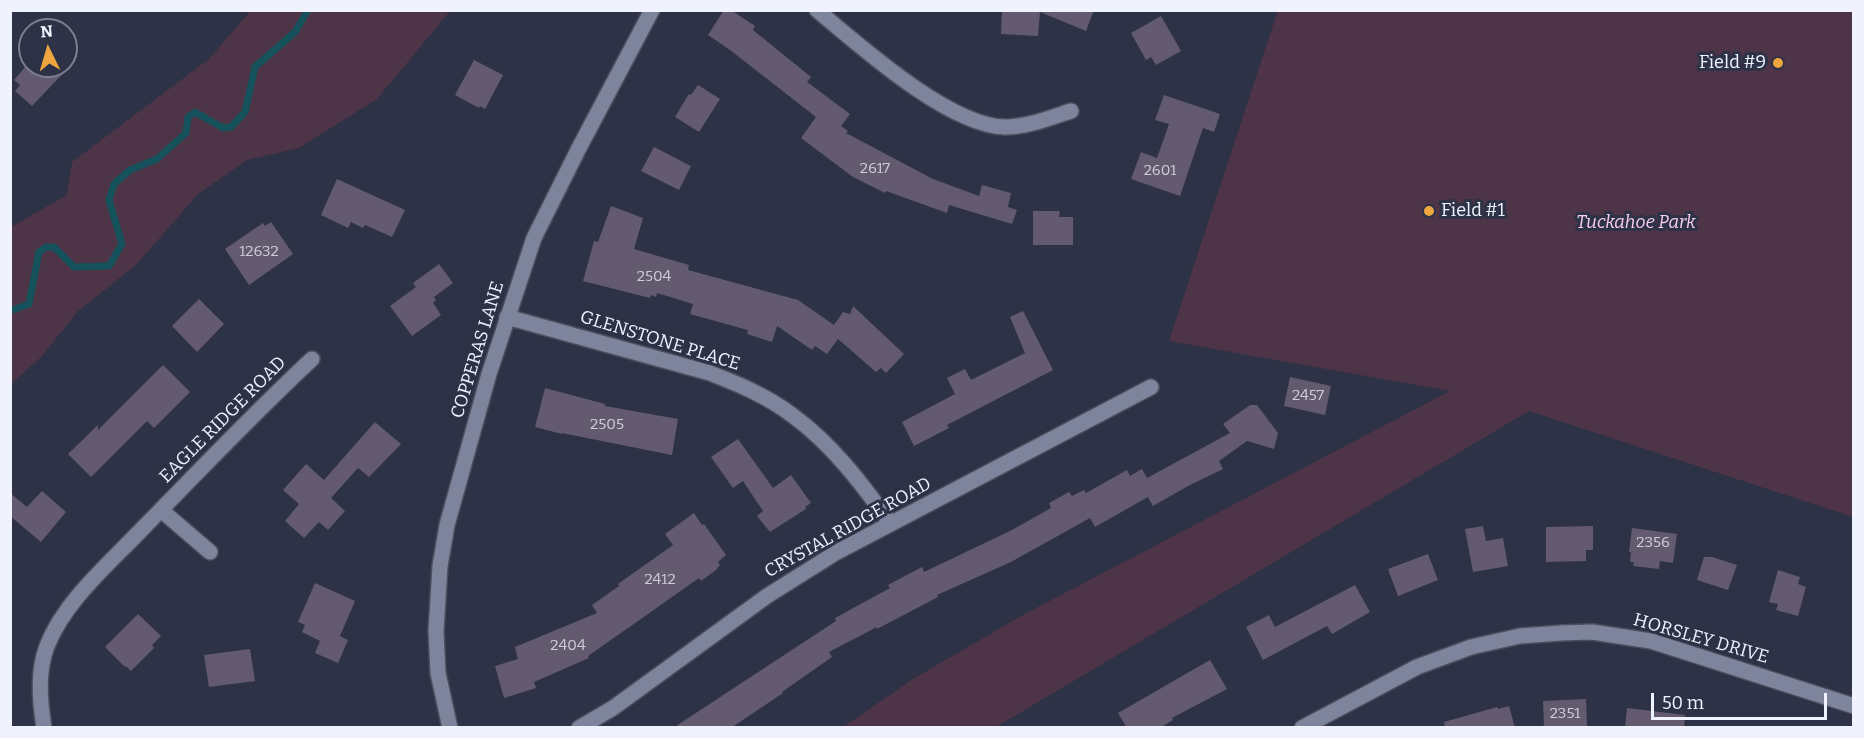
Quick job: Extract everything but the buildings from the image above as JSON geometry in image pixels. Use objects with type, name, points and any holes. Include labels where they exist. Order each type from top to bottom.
[{"type":"street","name":"COPPERAS LANE","points":[[450,728],[438,673],[436,631],[440,566],[447,525],[489,374],[534,238],[652,10]]},
{"type":"street","points":[[817,10],[902,78],[941,105],[974,122],[1003,127],[1025,126],[1071,111]]},
{"type":"street","name":"GLENSTONE PLACE","points":[[507,317],[710,373],[773,402],[820,438],[857,478],[891,524]]},
{"type":"street","name":"EAGLE RIDGE ROAD","points":[[44,728],[40,674],[47,647],[66,611],[254,414],[312,359]]},
{"type":"street","name":"CRYSTAL RIDGE ROAD","points":[[579,728],[613,708],[767,596],[837,552],[1150,387]]},
{"type":"street","name":"EAGLE RIDGE ROAD","points":[[161,510],[210,552]]},
{"type":"street","name":"HORSLEY DRIVE","points":[[1302,728],[1417,667],[1471,647],[1520,636],[1561,633],[1592,632],[1651,641],[1854,706]]},
{"type":"green space","points":[[251,10],[450,11],[377,99],[299,148],[247,160],[198,194],[136,265],[78,311],[42,356],[11,384],[11,227],[67,195],[72,162],[209,59]]},
{"type":"green space","name":"Tuckahoe Park","points":[[1278,10],[1853,11],[1853,517],[1529,411],[996,727],[843,727],[913,679],[1021,616],[1450,391],[1169,341]]},
{"type":"waterway","points":[[10,311],[29,304],[39,252],[46,247],[54,247],[74,267],[109,266],[122,244],[109,200],[114,184],[130,170],[157,159],[186,133],[188,117],[195,112],[223,128],[231,127],[245,112],[255,67],[295,32],[308,10]]},
{"type":"place","name":"Field #9","points":[[1778,63]]},
{"type":"place","name":"Field #1","points":[[1429,211]]}]
